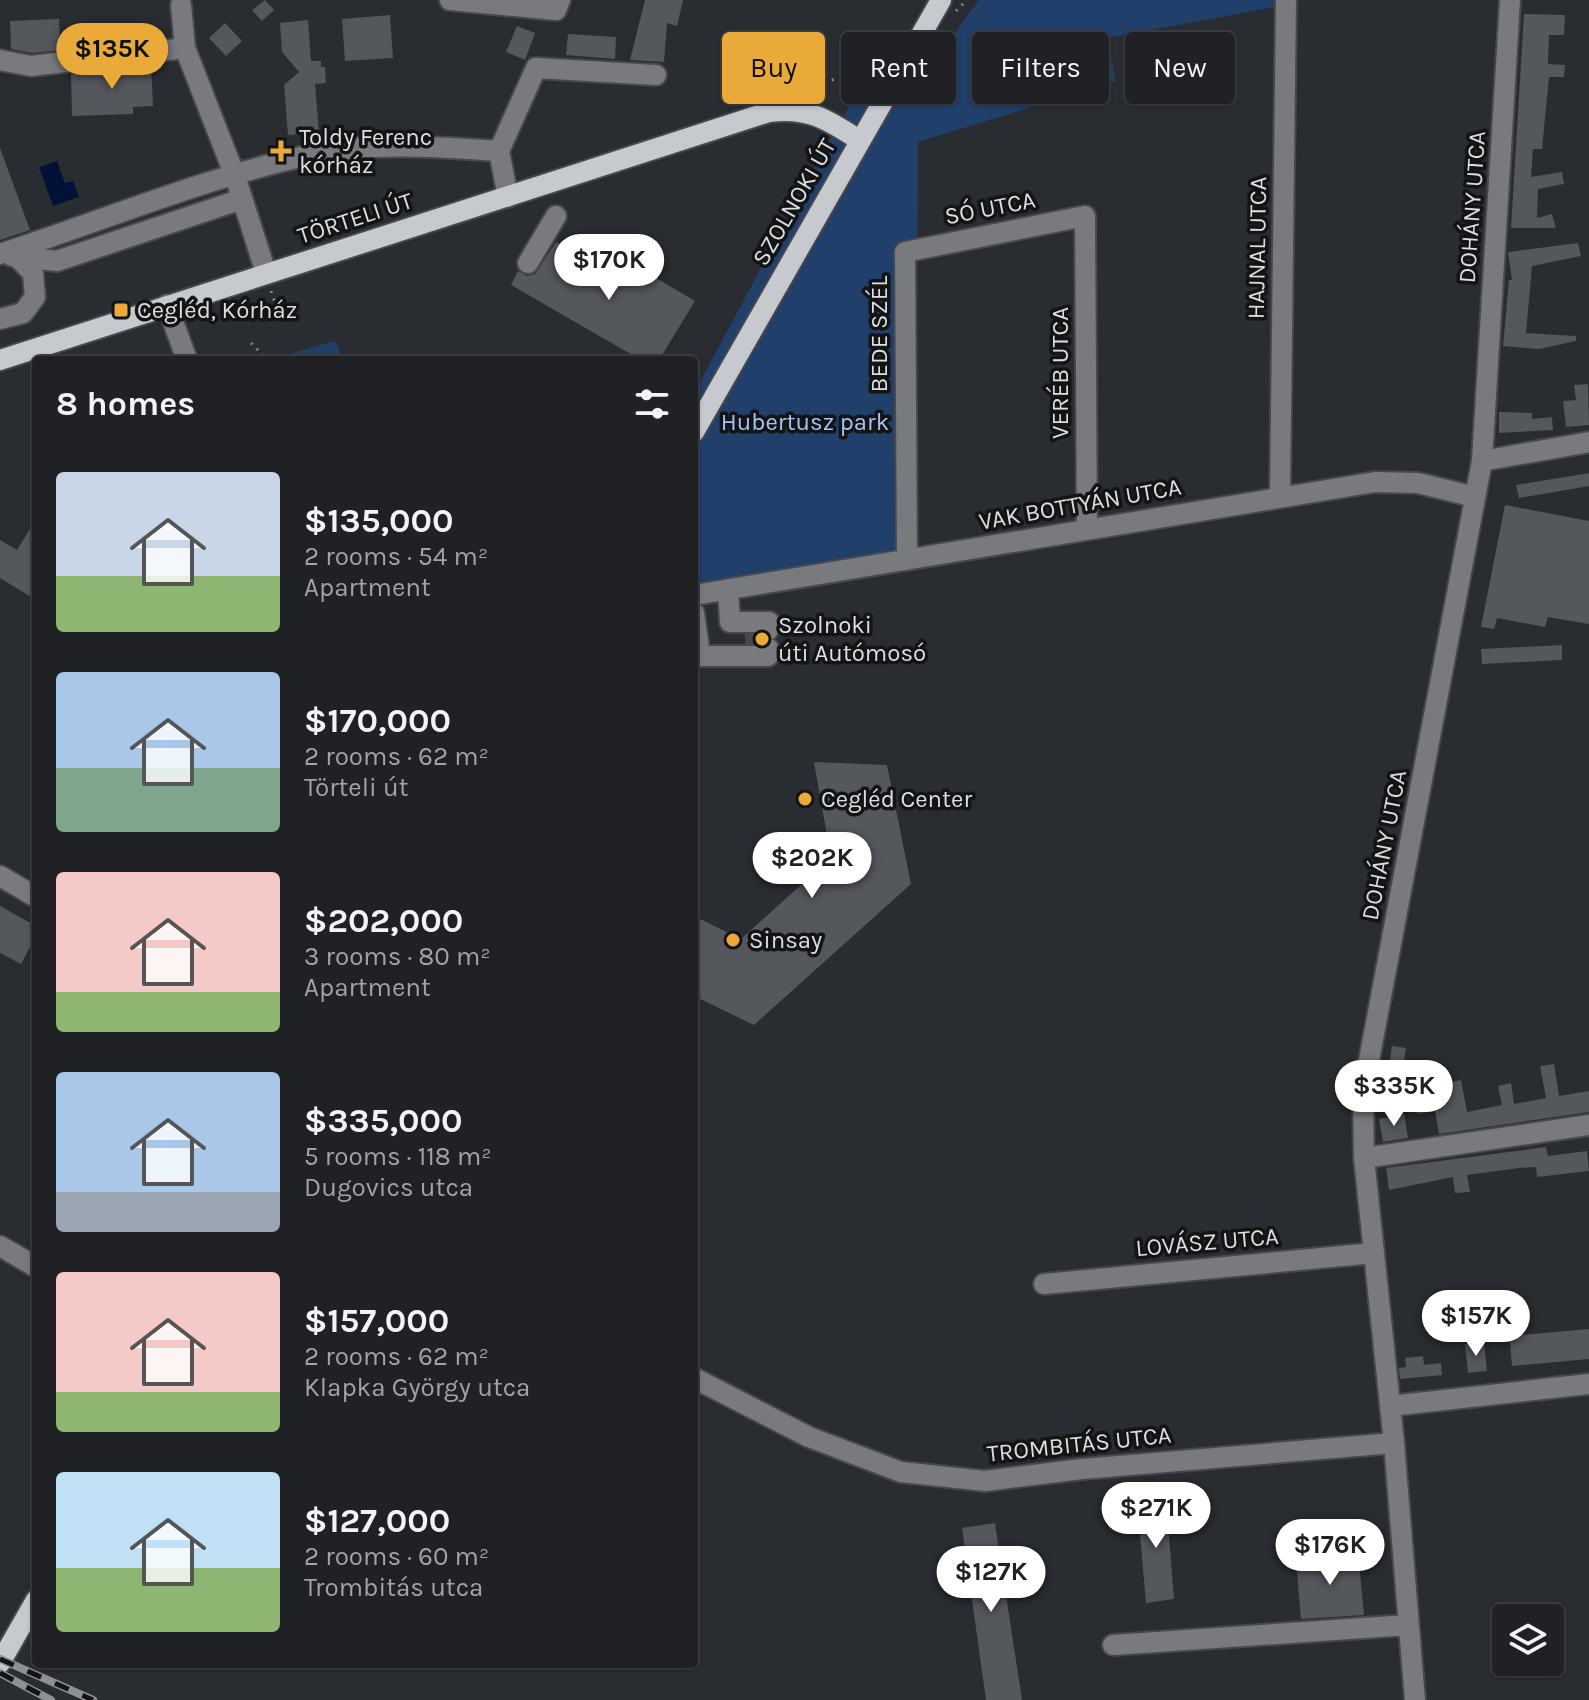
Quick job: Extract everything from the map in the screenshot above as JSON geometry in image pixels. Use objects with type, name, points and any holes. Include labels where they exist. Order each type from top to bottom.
[{"type":"main road","name":"SZOLNOKI ÚT","points":[[698,425],[941,0]]},
{"type":"main road","name":"TÖRTELI ÚT","points":[[0,360],[769,112],[794,109],[813,114],[859,140]]},
{"type":"main road","points":[[0,1663],[32,1607]]},
{"type":"street","points":[[450,0],[558,5]]},
{"type":"street","name":"HAJNAL UTCA","points":[[1280,496],[1286,0]]},
{"type":"street","name":"DOHÁNY UTCA","points":[[1415,1700],[1394,1443],[1364,1158],[1363,1092],[1482,461],[1510,0]]},
{"type":"street","points":[[181,5],[185,48],[235,176],[266,273]]},
{"type":"street","points":[[0,60],[31,66],[185,48]]},
{"type":"street","points":[[508,197],[499,151],[536,68],[656,75]]},
{"type":"street","points":[[4,255],[235,176],[326,153],[409,146],[499,151]]},
{"type":"street","points":[[528,263],[562,219],[552,213],[542,186]]},
{"type":"street","points":[[4,255],[57,261],[242,199]]},
{"type":"street","name":"SÓ UTCA","points":[[905,252],[1085,216]]},
{"type":"street","name":"VERÉB UTCA","points":[[1085,216],[1087,529]]},
{"type":"street","name":"BEDE SZÉL","points":[[905,252],[907,560]]},
{"type":"street","points":[[4,255],[25,262],[33,273],[35,297]]},
{"type":"street","points":[[0,319],[23,313],[57,261]]},
{"type":"street","points":[[167,305],[185,356]]},
{"type":"street","points":[[1482,461],[1589,442]]},
{"type":"street","name":"VAK BOTTYÁN UTCA","points":[[698,594],[1280,496],[1397,481],[1475,497]]},
{"type":"street","points":[[698,642],[700,656],[755,639],[730,622],[728,589]]},
{"type":"street","points":[[0,876],[32,895]]},
{"type":"street","points":[[1364,1158],[1589,1125]]},
{"type":"street","points":[[0,1246],[32,1265]]},
{"type":"street","name":"LOVÁSZ UTCA","points":[[1044,1284],[1374,1253]]},
{"type":"street","name":"TROMBITÁS UTCA","points":[[698,1380],[809,1437],[901,1472],[985,1481],[1096,1467],[1394,1443]]},
{"type":"street","points":[[1390,1406],[1589,1384]]},
{"type":"street","points":[[1113,1645],[1408,1625]]},
{"type":"path","points":[[251,343],[264,356]]},
{"type":"green space","name":"Hubertusz park","points":[[979,0],[1275,0],[1275,7],[1140,32],[1125,32],[1125,35],[1109,38],[1109,32],[972,32],[972,104],[1041,104],[918,142],[916,546],[698,584],[698,386],[851,104],[956,104],[955,32]]},
{"type":"green space","name":"Hubertusz park","points":[[1109,43],[1116,81],[1109,83]]},
{"type":"green space","points":[[335,341],[342,356],[282,356]]},
{"type":"shaded area","points":[[57,161],[65,183],[73,181],[79,197],[53,206],[39,167]]},
{"type":"building","points":[[265,0],[274,10],[262,21],[252,10]]},
{"type":"building","points":[[645,0],[683,0],[677,26],[667,23],[664,62],[630,60]]},
{"type":"building","points":[[1524,14],[1565,15],[1564,35],[1549,35],[1548,64],[1565,65],[1564,77],[1549,77],[1542,149],[1533,149],[1531,177],[1562,172],[1564,184],[1538,189],[1537,218],[1552,214],[1556,228],[1511,228]]},
{"type":"building","points":[[390,15],[393,58],[345,61],[342,19]]},
{"type":"building","points":[[59,19],[60,50],[32,53],[11,49],[10,21]]},
{"type":"building","points":[[308,20],[311,61],[321,61],[321,67],[325,67],[326,83],[315,84],[319,133],[288,135],[284,85],[299,72],[282,52],[280,23]]},
{"type":"building","points":[[225,23],[242,41],[226,56],[209,38]]},
{"type":"building","points":[[517,26],[535,33],[525,60],[506,52]]},
{"type":"building","points":[[568,34],[616,37],[615,59],[566,55]]},
{"type":"building","points":[[151,65],[153,106],[133,107],[133,114],[72,116],[71,74]]},
{"type":"building","points":[[0,148],[30,230],[0,240]]},
{"type":"building","points":[[556,242],[633,283],[641,269],[695,301],[661,356],[634,356],[511,285],[518,271],[527,276],[535,274]]},
{"type":"building","points":[[1578,243],[1581,256],[1532,266],[1526,333],[1576,336],[1576,341],[1539,349],[1503,346],[1509,280],[1512,280],[1508,252]]},
{"type":"building","points":[[1588,384],[1589,425],[1566,427],[1563,401],[1576,400],[1574,385]]},
{"type":"building","points":[[1499,412],[1532,413],[1532,419],[1552,417],[1553,430],[1499,433]]},
{"type":"building","points":[[1589,473],[1589,486],[1519,498],[1516,485]]},
{"type":"building","points":[[1505,505],[1589,521],[1589,624],[1548,617],[1545,627],[1497,618],[1494,629],[1481,627]]},
{"type":"building","points":[[32,526],[32,598],[0,578],[0,540],[17,550]]},
{"type":"building","points":[[1562,645],[1562,660],[1482,664],[1481,649]]},
{"type":"building","points":[[814,762],[887,765],[911,884],[754,1025],[698,998],[698,918],[741,939],[831,858]]},
{"type":"building","points":[[0,906],[32,924],[32,943],[21,964],[0,953]]},
{"type":"building","points":[[1392,1046],[1406,1048],[1401,1081],[1387,1079]]},
{"type":"building","points":[[1554,1064],[1559,1096],[1589,1091],[1589,1112],[1439,1134],[1435,1111],[1417,1114],[1412,1083],[1425,1081],[1426,1087],[1461,1080],[1467,1112],[1502,1105],[1498,1086],[1511,1083],[1514,1104],[1546,1098],[1540,1066]]},
{"type":"building","points":[[1404,1114],[1408,1138],[1383,1142],[1379,1119]]},
{"type":"building","points":[[1546,1147],[1548,1156],[1587,1151],[1589,1171],[1537,1177],[1536,1167],[1467,1175],[1470,1192],[1455,1193],[1453,1177],[1389,1190],[1386,1168]]},
{"type":"building","points":[[1589,1329],[1589,1359],[1512,1366],[1509,1331],[1521,1330],[1521,1335]]},
{"type":"building","points":[[1484,1342],[1487,1371],[1468,1373],[1465,1344]]},
{"type":"building","points":[[1423,1356],[1424,1365],[1441,1363],[1442,1375],[1400,1379],[1399,1368],[1406,1367],[1405,1358]]},
{"type":"building","points":[[1166,1499],[1174,1599],[1146,1603],[1137,1501]]},
{"type":"building","points":[[995,1523],[1022,1700],[986,1700],[962,1528]]},
{"type":"building","points":[[1358,1552],[1364,1615],[1301,1619],[1296,1561]]},
{"type":"tunnel","points":[[755,631],[755,648]]},
{"type":"railway","points":[[0,1659],[93,1700]]},
{"type":"railway","points":[[0,1673],[51,1700]]},
{"type":"place","name":"Toldy Ferenc kórház","points":[[281,151]]},
{"type":"place","name":"Cegléd, Kórház","points":[[121,310]]},
{"type":"place","name":"Szolnoki úti Autómosó","points":[[762,639]]},
{"type":"place","name":"Cegléd Center","points":[[805,799]]},
{"type":"place","name":"Sinsay","points":[[733,940]]}]
